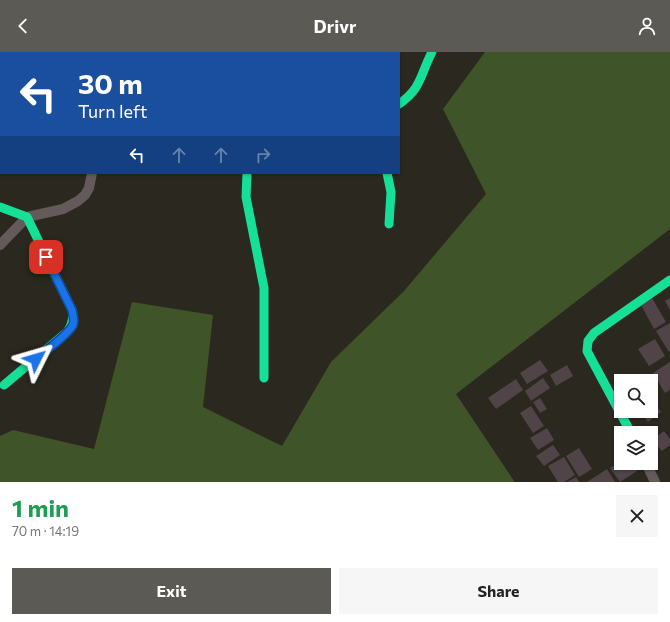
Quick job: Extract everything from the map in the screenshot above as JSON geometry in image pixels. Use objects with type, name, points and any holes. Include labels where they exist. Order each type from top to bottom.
[{"type":"street","points":[[400,103],[413,94],[419,86],[432,52]]},
{"type":"street","points":[[0,207],[27,217],[63,209],[78,201],[85,195],[89,188],[92,174]]},
{"type":"street","points":[[247,174],[246,197],[264,288],[264,378]]},
{"type":"street","points":[[387,174],[392,199],[388,224]]},
{"type":"street","points":[[0,245],[27,217]]},
{"type":"street","points":[[4,385],[67,332],[73,325],[74,318],[72,310],[27,217]]},
{"type":"street","points":[[627,426],[590,357],[586,345],[588,338],[670,280]]},
{"type":"street","points":[[649,470],[655,482]]},
{"type":"green space","points":[[485,52],[670,52],[670,229],[456,394],[514,482],[0,482],[0,436],[13,430],[94,449],[132,302],[213,315],[203,407],[282,446],[331,362],[404,291],[486,194],[443,109]]},
{"type":"building","points":[[652,298],[666,322],[654,329],[641,305]]},
{"type":"building","points":[[670,298],[670,310],[665,301]]},
{"type":"building","points":[[670,323],[670,351],[669,352],[656,331]]},
{"type":"building","points":[[655,339],[665,356],[649,366],[638,349]]},
{"type":"building","points":[[540,360],[548,371],[527,384],[520,373]]},
{"type":"building","points":[[670,362],[670,390],[665,393],[658,381],[658,374],[653,373]]},
{"type":"building","points":[[567,365],[573,376],[556,386],[550,375]]},
{"type":"building","points":[[543,378],[550,388],[531,401],[525,391]]},
{"type":"building","points":[[516,379],[523,390],[496,409],[488,398]]},
{"type":"building","points":[[540,398],[547,409],[540,413],[533,402]]},
{"type":"building","points":[[531,406],[544,426],[533,433],[520,413]]},
{"type":"building","points":[[645,418],[653,418],[648,422]]},
{"type":"building","points":[[547,428],[554,440],[538,450],[530,438]]},
{"type":"building","points":[[664,431],[670,439],[670,445],[662,451],[658,447],[658,436]]},
{"type":"building","points":[[553,445],[560,455],[544,466],[536,456]]},
{"type":"building","points":[[579,448],[592,469],[579,477],[566,456]]},
{"type":"building","points":[[564,457],[575,475],[564,482],[558,482],[548,466]]},
{"type":"building","points":[[614,465],[614,470],[637,471],[620,482],[610,468]]},
{"type":"building","points":[[607,469],[615,482],[587,482]]},
{"type":"building","points":[[576,477],[579,482],[567,482]]},
{"type":"traffic: fast","points":[[400,103],[407,98],[420,81],[432,52]]},
{"type":"traffic: fast","points":[[247,174],[246,197],[264,288],[264,378]]},
{"type":"traffic: fast","points":[[387,174],[391,192],[389,224]]},
{"type":"traffic: fast","points":[[0,207],[27,217],[72,310],[73,316],[67,332],[4,385]]},
{"type":"traffic: fast","points":[[627,426],[587,351],[588,341],[594,333],[670,280]]},
{"type":"route","points":[[36,359],[67,332],[73,325],[74,318],[72,310],[46,257]]}]
